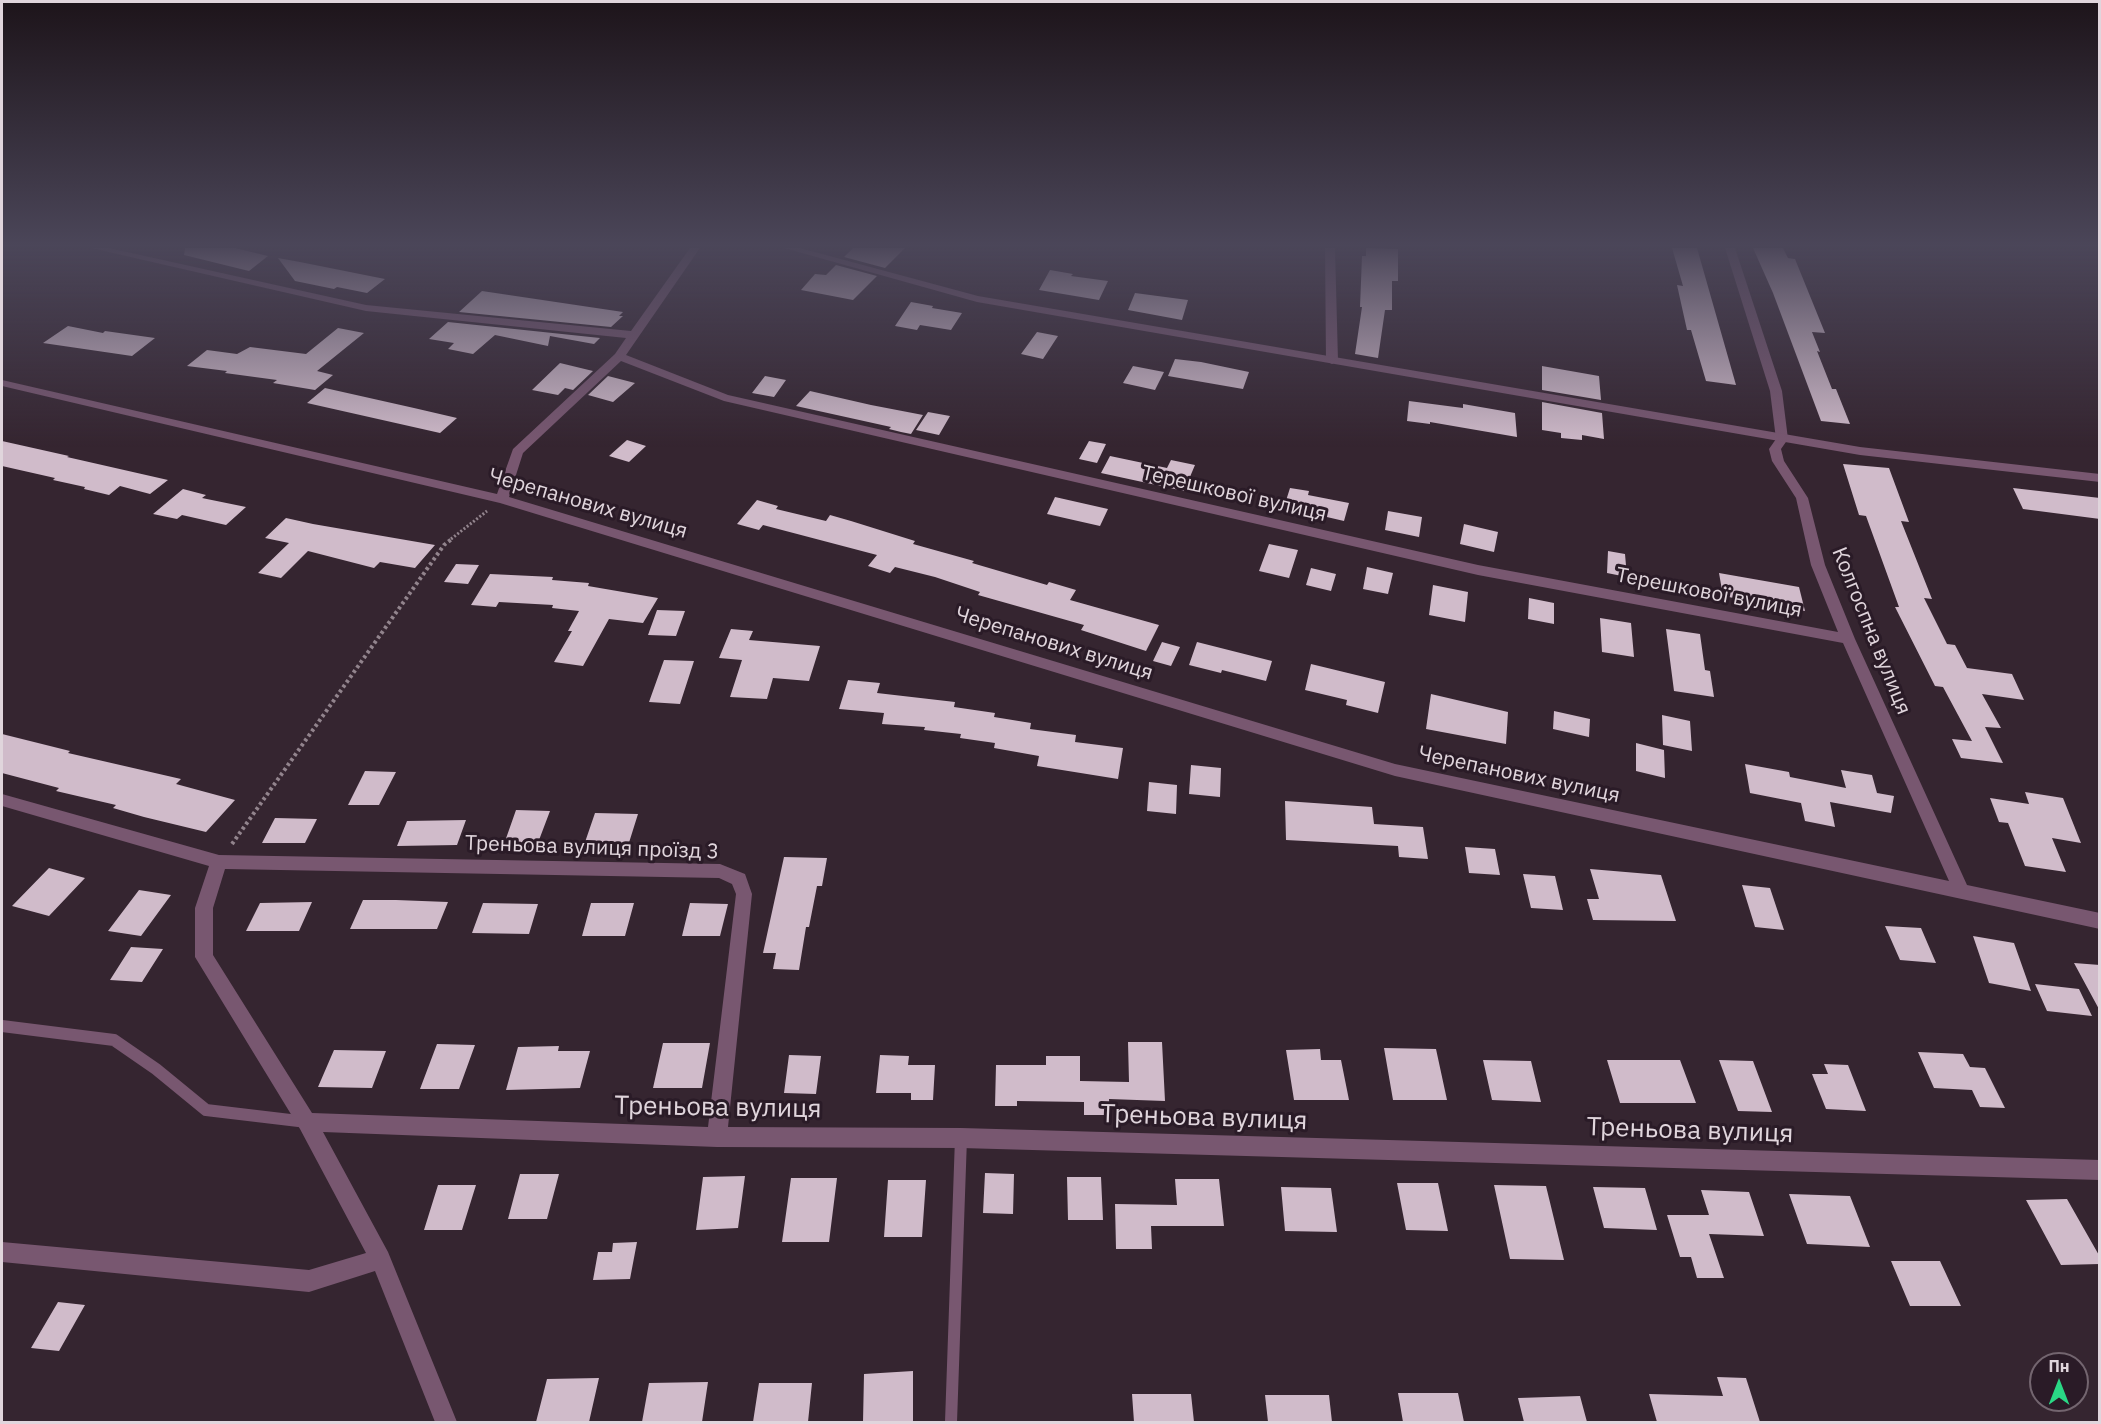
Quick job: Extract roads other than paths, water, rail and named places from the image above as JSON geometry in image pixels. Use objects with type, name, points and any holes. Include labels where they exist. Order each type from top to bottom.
[{"type":"street","points":[[430,314],[634,335]]},
{"type":"street","points":[[502,499],[517,452],[619,356],[648,314]]},
{"type":"street","points":[[1070,314],[1782,439],[1860,451],[2100,478]]},
{"type":"street","points":[[1331,314],[1332,361]]},
{"type":"street","name":"Колгоспна вулиця","points":[[1751,314],[1776,391],[1782,439],[1775,449],[1778,461],[1802,498],[1818,565],[1848,639],[1961,890]]},
{"type":"street","name":"Терешкової вулиця","points":[[619,356],[724,398],[1478,570],[1848,639]]},
{"type":"street","name":"Черепанових вулиця","points":[[2,383],[502,499],[1395,770],[2100,921]]},
{"type":"street","name":"Треньова вулиця проїзд 3","points":[[2,800],[219,862],[720,871],[739,879],[744,894],[717,1137]]},
{"type":"street","points":[[219,862],[204,908],[204,957],[308,1122],[381,1259],[446,1422]]},
{"type":"street","name":"Треньова вулиця","points":[[308,1122],[717,1137],[961,1138],[2100,1170]]},
{"type":"street","points":[[2,1252],[309,1281],[381,1259]]},
{"type":"lane","points":[[2,1026],[114,1040],[156,1069],[206,1110],[308,1122]]},
{"type":"lane","points":[[951,1422],[961,1138]]}]
